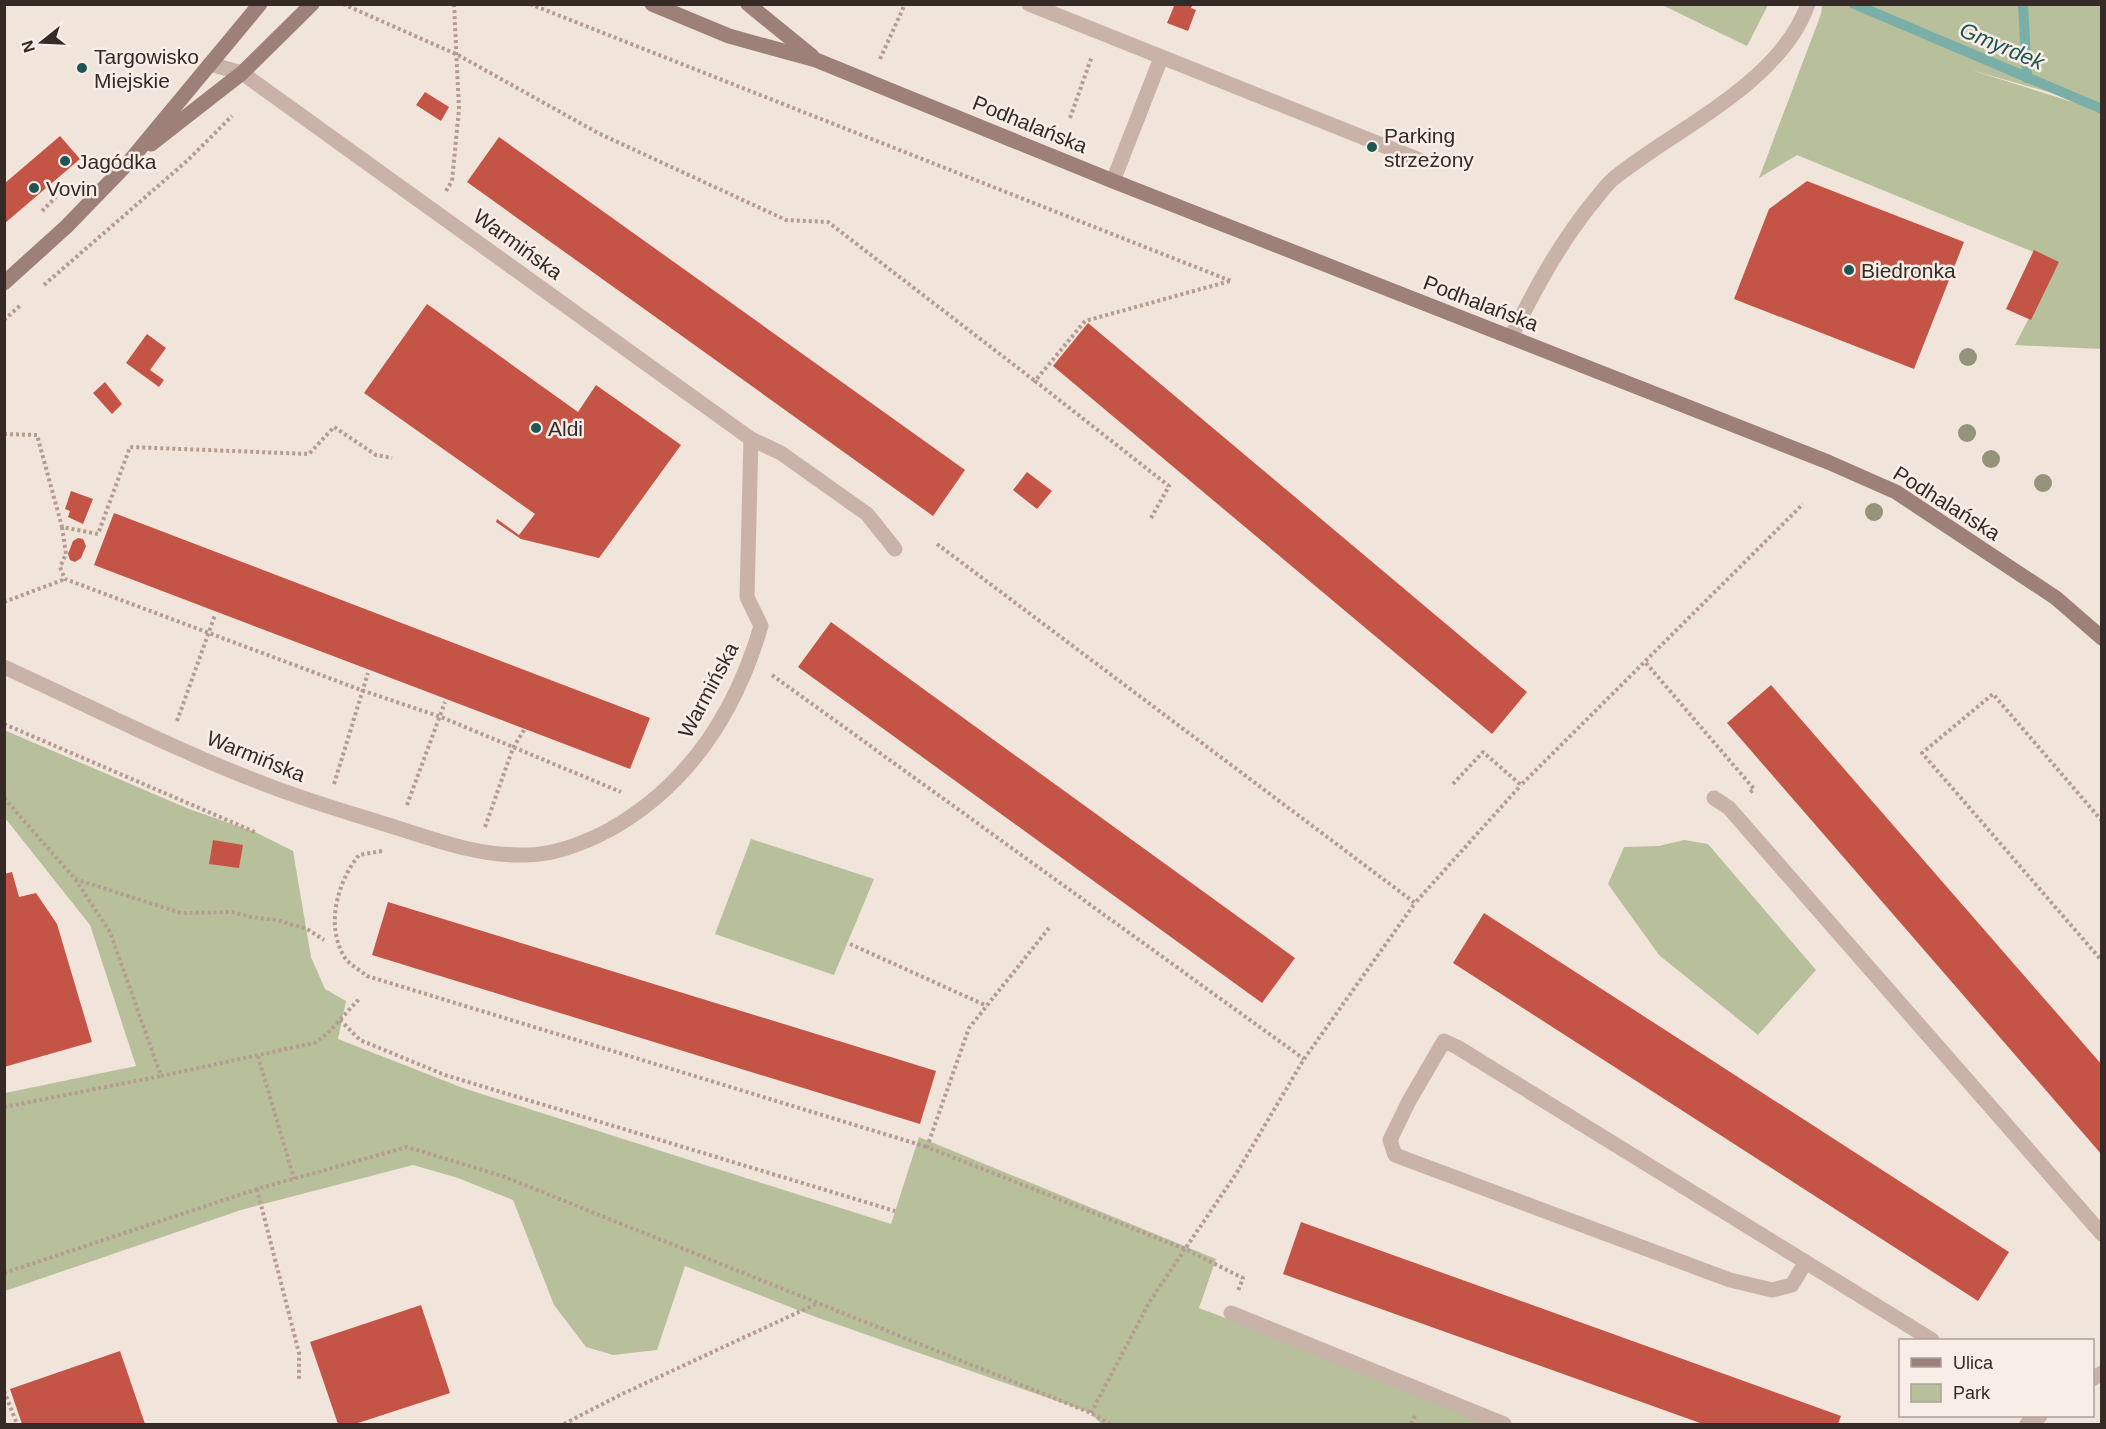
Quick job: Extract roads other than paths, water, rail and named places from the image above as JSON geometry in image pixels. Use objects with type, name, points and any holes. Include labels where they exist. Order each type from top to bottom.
[{"type":"street","points":[[4,284],[67,226],[128,163],[260,4]]},
{"type":"street","points":[[128,163],[242,73],[312,4]]},
{"type":"street","name":"Podhalańska","points":[[652,4],[729,36],[816,60],[1113,181],[1828,462],[1896,492],[2056,598],[2102,638]]},
{"type":"street","name":"Podhalańska","points":[[748,4],[816,60]]},
{"type":"street","points":[[1029,4],[1422,162]]},
{"type":"street","points":[[1511,337],[1544,270],[1611,180],[1696,124],[1777,56],[1806,10]]},
{"type":"street","points":[[1113,181],[1161,58]]},
{"type":"street","name":"Warmińska","points":[[4,667],[167,743],[274,788],[438,842],[479,851],[526,855],[583,844],[650,805],[679,779],[715,729],[751,660],[761,626],[747,597],[750,439],[262,86],[242,73],[210,64]]},
{"type":"street","points":[[750,439],[780,453],[867,514],[895,549]]},
{"type":"street","points":[[1714,798],[1729,808],[2102,1234]]},
{"type":"street","points":[[1805,1263],[1792,1286],[1772,1290],[1730,1280],[1395,1155],[1390,1140],[1408,1101],[1444,1041],[1929,1339]]},
{"type":"street","points":[[1231,1313],[1504,1425]]},
{"type":"waterway","name":"Gmyrdek","points":[[1854,4],[2102,109]]},
{"type":"waterway","points":[[2023,4],[2027,78]]},
{"type":"place","name":"Targowisko Miejskie","points":[[82,68]]},
{"type":"place","name":"Parking strzeżony","points":[[1372,147]]},
{"type":"place","name":"Jagódka","points":[[65,161]]},
{"type":"place","name":"Vovin","points":[[34,188]]},
{"type":"place","name":"Biedronka","points":[[1849,270]]},
{"type":"place","name":"Aldi","points":[[536,428]]}]
